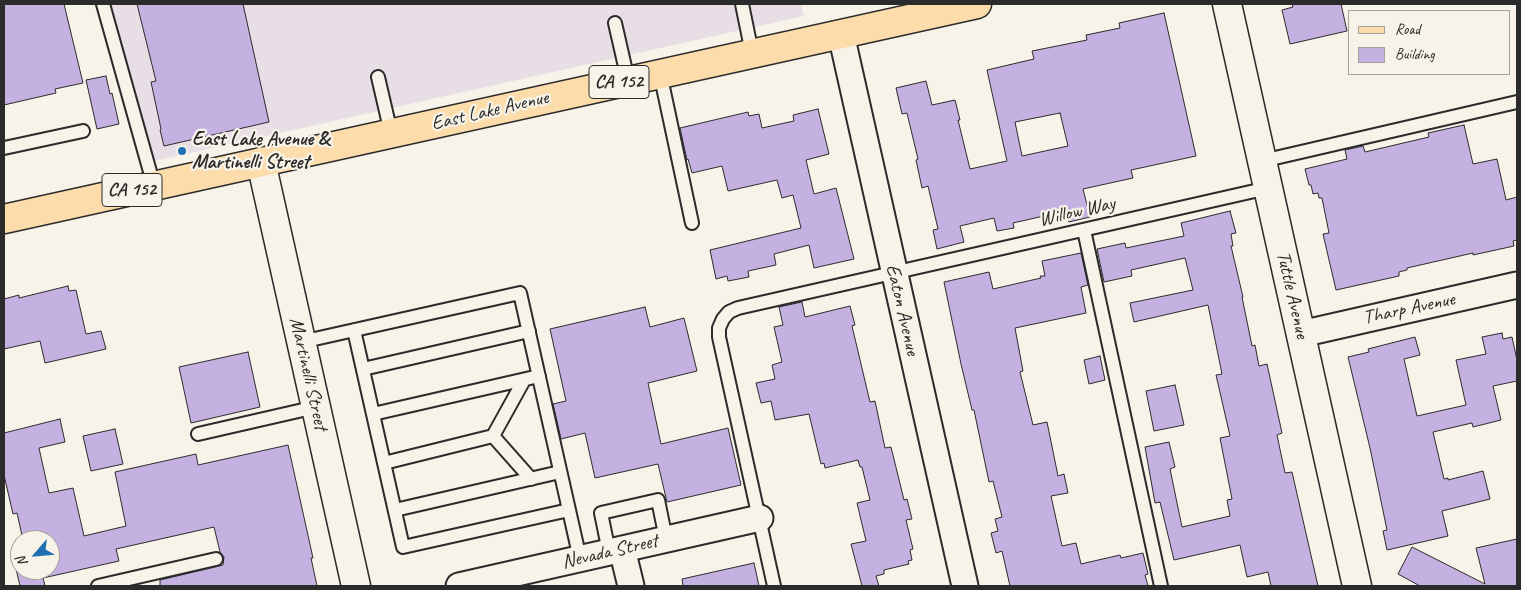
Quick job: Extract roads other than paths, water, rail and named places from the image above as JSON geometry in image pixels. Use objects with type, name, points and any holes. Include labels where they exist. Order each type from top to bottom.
[{"type":"main road","name":"East Lake Avenue","points":[[4,219],[977,4]]},
{"type":"street","name":"Tuttle Avenue","points":[[1227,4],[1357,586]]},
{"type":"street","name":"Eaton Avenue","points":[[840,34],[965,586]]},
{"type":"street","name":"Martinelli Street","points":[[261,162],[356,586]]},
{"type":"street","name":"Tharp Avenue","points":[[1301,334],[1517,286]]},
{"type":"street","name":"Nevada Street","points":[[460,586],[760,518]]},
{"type":"street","points":[[616,551],[631,586]]},
{"type":"lane","points":[[103,4],[154,186]]},
{"type":"lane","points":[[742,4],[752,53]]},
{"type":"lane","points":[[615,23],[628,80]]},
{"type":"lane","points":[[660,73],[692,223]]},
{"type":"lane","points":[[378,77],[391,133]]},
{"type":"lane","points":[[1262,160],[1517,102]]},
{"type":"lane","points":[[4,148],[83,131]]},
{"type":"lane","name":"Willow Way","points":[[774,586],[720,337],[719,328],[729,312],[738,308],[1268,188]]},
{"type":"lane","points":[[1084,230],[1161,586]]},
{"type":"lane","points":[[301,342],[520,293],[580,559]]},
{"type":"lane","points":[[354,330],[403,547],[569,510]]},
{"type":"lane","points":[[363,369],[529,331]]},
{"type":"lane","points":[[373,414],[539,376]]},
{"type":"lane","points":[[384,462],[493,436],[524,380]]},
{"type":"lane","points":[[198,434],[316,407]]},
{"type":"lane","points":[[493,436],[531,479]]},
{"type":"lane","points":[[394,510],[560,472]]},
{"type":"lane","points":[[616,551],[601,513],[658,500],[666,539]]},
{"type":"lane","points":[[98,586],[216,560]]},
{"type":"place","name":"East Lake Avenue & Martinelli Street","points":[[182,151]]}]
